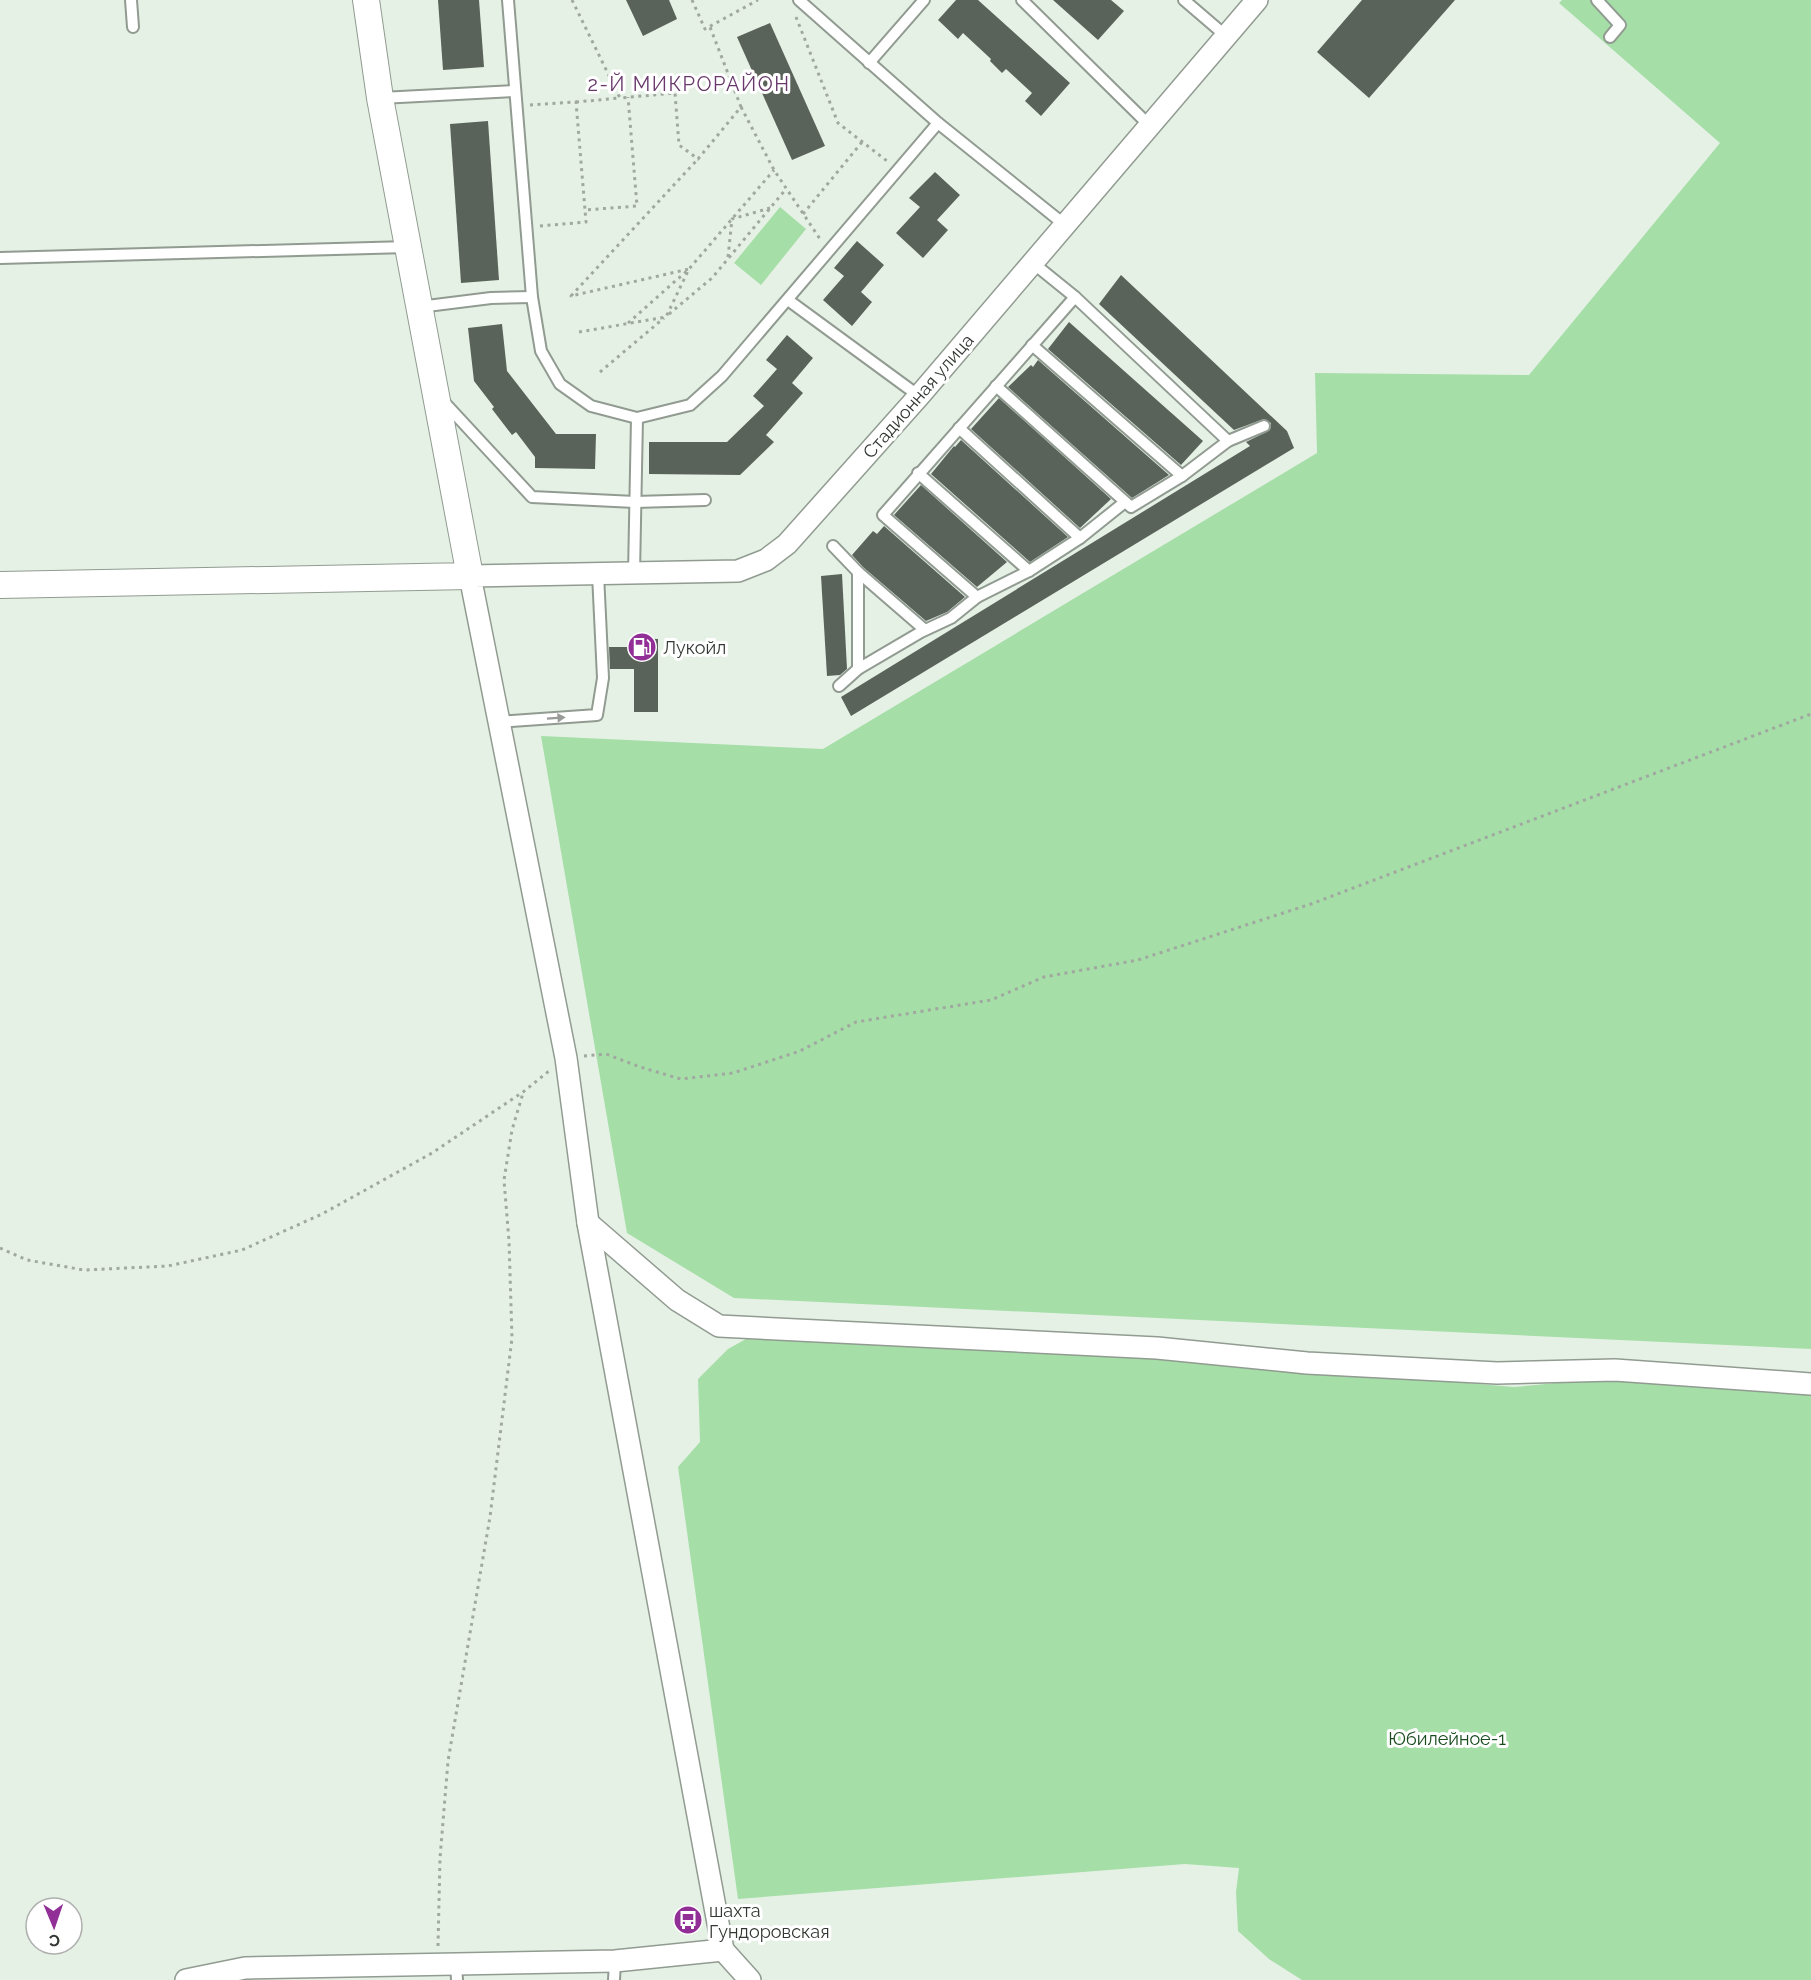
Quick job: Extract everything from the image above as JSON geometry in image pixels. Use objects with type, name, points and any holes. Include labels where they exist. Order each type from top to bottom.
[{"type":"street","points":[[366,0],[408,247],[561,1061],[588,1222],[723,1950],[750,1980]]},
{"type":"street","name":"Стадионная улица","points":[[470,576],[738,571],[766,560],[787,544],[919,396],[1257,0]]},
{"type":"street","points":[[0,585],[470,576]]},
{"type":"street","points":[[588,1222],[677,1300],[719,1326],[1157,1348],[1342,1365],[1497,1373],[1615,1370],[1811,1384]]},
{"type":"street","points":[[186,1980],[245,1968],[615,1970],[723,1950]]},
{"type":"lane","points":[[131,0],[133,27]]},
{"type":"lane","points":[[508,0],[532,297],[541,351],[560,384],[591,406],[637,418],[690,405],[722,376],[938,123]]},
{"type":"lane","points":[[799,0],[938,123],[1065,225]]},
{"type":"lane","points":[[869,63],[924,0]]},
{"type":"lane","points":[[1022,0],[1150,126]]},
{"type":"lane","points":[[1184,0],[1226,36]]},
{"type":"lane","points":[[1597,0],[1620,25],[1610,36]]},
{"type":"lane","points":[[381,98],[515,91]]},
{"type":"lane","points":[[0,258],[408,247]]},
{"type":"lane","points":[[1033,263],[1075,297],[1228,441]]},
{"type":"lane","points":[[419,307],[491,298],[532,297]]},
{"type":"lane","points":[[977,597],[883,515],[1075,297]]},
{"type":"lane","points":[[788,300],[919,396]]},
{"type":"lane","points":[[1032,345],[1182,476]]},
{"type":"lane","points":[[996,386],[1131,507],[1182,476],[1228,441],[1264,426]]},
{"type":"lane","points":[[436,393],[532,497],[635,502],[705,500]]},
{"type":"lane","points":[[634,574],[637,418]]},
{"type":"lane","points":[[959,428],[1080,538]]},
{"type":"lane","points":[[918,473],[1029,571]]},
{"type":"lane","points":[[839,686],[858,669],[925,630],[951,618],[977,597],[1029,571],[1080,538],[1125,502]]},
{"type":"lane","points":[[833,546],[858,572],[925,630]]},
{"type":"lane","points":[[858,572],[858,669]]},
{"type":"lane","points":[[498,722],[597,715],[603,678],[598,574]]},
{"type":"path","points":[[572,0],[620,98]]},
{"type":"path","points":[[692,0],[705,29],[758,0]]},
{"type":"path","points":[[793,10],[838,123],[898,170]]},
{"type":"path","points":[[710,27],[741,107],[774,170],[829,251]]},
{"type":"path","points":[[516,106],[675,93],[679,145],[698,159]]},
{"type":"path","points":[[585,210],[637,206],[628,97]]},
{"type":"path","points":[[526,227],[586,222],[576,102]]},
{"type":"path","points":[[689,269],[571,296],[698,159],[741,107]]},
{"type":"path","points":[[803,214],[862,142]]},
{"type":"path","points":[[628,323],[689,269],[774,170]]},
{"type":"path","points":[[600,372],[712,278],[786,189]]},
{"type":"path","points":[[732,219],[771,207]]},
{"type":"path","points":[[728,259],[732,219]]},
{"type":"path","points":[[666,316],[689,269]]},
{"type":"path","points":[[579,332],[666,316]]},
{"type":"path","points":[[0,1248],[27,1260],[84,1270],[168,1266],[242,1250],[322,1214],[432,1153],[523,1092],[561,1061],[606,1054],[639,1067],[681,1079],[733,1072],[800,1051],[856,1022],[991,1000],[1044,977],[1138,960],[1311,904],[1811,714]]},
{"type":"path","points":[[450,1970],[440,1858],[448,1761],[490,1517],[512,1338],[509,1240],[504,1180],[512,1130],[523,1092]]},
{"type":"green space","points":[[1562,0],[1811,0],[1811,1349],[734,1298],[627,1233],[541,736],[823,749],[1317,453],[1315,373],[1529,375],[1720,143],[1559,3]]},
{"type":"green space","points":[[780,207],[806,229],[761,285],[734,263]]},
{"type":"green space","name":"Юбилейное-1","points":[[746,1339],[1185,1357],[1514,1387],[1601,1379],[1811,1394],[1811,1980],[1302,1980],[1269,1959],[1238,1931],[1236,1892],[1239,1868],[1185,1864],[738,1899],[678,1467],[700,1442],[698,1379],[728,1349]]},
{"type":"building","points":[[438,0],[479,0],[484,67],[443,70]]},
{"type":"building","points":[[626,0],[669,0],[677,19],[643,36]]},
{"type":"building","points":[[956,0],[978,0],[1070,83],[1041,116],[1025,101],[1032,93],[1006,69],[1002,73],[990,61],[991,59],[963,33],[958,39],[938,20]]},
{"type":"building","points":[[1053,0],[1111,0],[1124,11],[1098,40]]},
{"type":"building","points":[[1362,0],[1455,0],[1369,98],[1317,52]]},
{"type":"building","points":[[770,23],[825,146],[792,160],[737,37]]},
{"type":"building","points":[[488,121],[499,280],[461,283],[450,124]]},
{"type":"building","points":[[935,172],[960,195],[937,220],[948,230],[923,258],[896,233],[920,207],[909,198]]},
{"type":"building","points":[[857,241],[884,265],[861,292],[872,302],[852,326],[823,300],[844,276],[834,268]]},
{"type":"building","points":[[1121,275],[1287,431],[1294,448],[851,716],[841,697],[1250,446],[1246,442],[1270,430],[1271,423],[1264,419],[1234,430],[1099,304]]},
{"type":"building","points":[[1069,322],[1203,441],[1181,465],[1048,349]]},
{"type":"building","points":[[502,324],[507,371],[556,434],[596,434],[595,469],[535,468],[535,457],[516,432],[512,435],[474,381],[468,328]]},
{"type":"building","points":[[787,335],[813,358],[792,383],[803,393],[766,435],[774,442],[740,475],[649,474],[649,442],[727,442],[764,406],[753,396],[777,369],[766,360]]},
{"type":"building","points":[[1038,360],[1169,475],[1132,498],[1008,387],[1031,365],[1033,367]]},
{"type":"building","points":[[999,398],[1111,499],[1080,528],[971,429]]},
{"type":"building","points":[[961,440],[1068,537],[1030,562],[931,474]]},
{"type":"building","points":[[921,485],[1007,562],[977,587],[894,515]]},
{"type":"building","points":[[884,526],[965,597],[947,612],[926,621],[863,567],[852,555],[873,531],[877,534]]},
{"type":"building","points":[[842,574],[847,669],[840,675],[827,676],[821,576]]},
{"type":"building","points":[[634,638],[658,639],[658,712],[634,712],[634,669],[610,669],[609,647],[634,647]]},
{"type":"place","name":"Лукойл","points":[[642,647]]},
{"type":"place","name":"шахта Гундоровская","points":[[688,1920]]},
{"type":"district","name":"2-Й МИКРОРАЙОН","points":[[689,84]]}]
